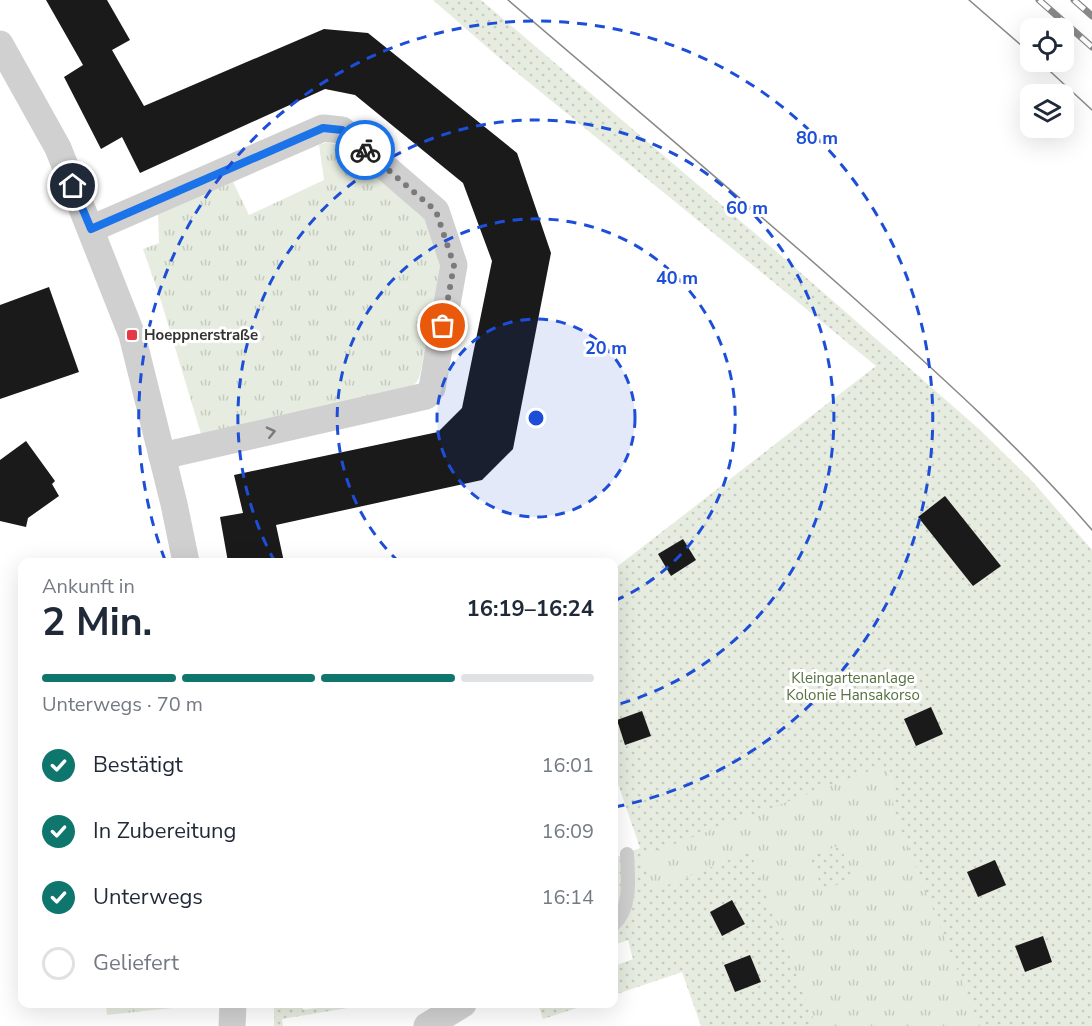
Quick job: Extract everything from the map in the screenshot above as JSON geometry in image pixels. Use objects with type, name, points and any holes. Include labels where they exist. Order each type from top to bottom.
[{"type":"street","points":[[0,44],[58,148],[132,335],[185,558]]},
{"type":"street","points":[[91,229],[323,128],[342,130],[436,211],[454,265],[432,388],[426,396],[162,456]]},
{"type":"street","points":[[232,1026],[233,1008]]},
{"type":"street","points":[[427,1026],[456,1008]]},
{"type":"lane","points":[[618,918],[625,907],[628,884],[627,854]]},
{"type":"green space","name":"Kleingartenanlage Kolonie Hansakorso","points":[[433,0],[481,0],[777,252],[979,429],[1033,482],[1092,550],[1092,1026],[701,1026],[682,972],[618,994],[618,965],[633,959],[628,940],[618,944],[618,856],[640,848],[618,784],[618,566],[876,366],[504,62]]},
{"type":"green space","points":[[327,142],[340,146],[424,213],[445,266],[419,378],[408,388],[201,434],[143,249],[159,243],[158,213],[233,182],[249,215],[324,180],[319,145]]},
{"type":"green space","points":[[883,766],[894,783],[893,810],[980,1026],[816,1026],[750,851],[653,891],[642,856]],"holes":[[[840,845],[853,878],[823,891],[810,857]]]},
{"type":"green space","points":[[106,1008],[172,1008],[107,1015]]},
{"type":"green space","points":[[274,1008],[303,1008],[303,1010],[347,1008],[282,1019],[283,1026],[274,1026]]},
{"type":"green space","points":[[539,1008],[577,1008],[543,1019]]},
{"type":"building","points":[[46,0],[107,0],[130,40],[112,50],[144,106],[324,29],[368,33],[517,153],[551,253],[513,449],[482,480],[276,525],[283,558],[227,558],[220,517],[243,513],[234,475],[438,432],[462,408],[492,261],[463,183],[355,95],[325,89],[140,173],[122,137],[101,149],[64,77],[83,65]]},
{"type":"building","points":[[49,287],[79,372],[0,399],[0,305]]},
{"type":"building","points":[[26,441],[55,481],[52,484],[59,496],[28,518],[26,527],[0,521],[0,460]]},
{"type":"building","points":[[945,496],[1001,566],[973,586],[918,517]]},
{"type":"building","points":[[683,539],[696,560],[671,576],[658,554]]},
{"type":"building","points":[[931,707],[943,734],[916,746],[904,719]]},
{"type":"building","points":[[642,711],[651,736],[625,745],[618,720]]},
{"type":"building","points":[[995,860],[1006,885],[978,897],[967,872]]},
{"type":"building","points":[[732,900],[745,924],[722,936],[710,912]]},
{"type":"building","points":[[1043,936],[1052,962],[1025,972],[1015,946]]},
{"type":"building","points":[[750,955],[761,982],[735,992],[724,965]]},
{"type":"tram line","points":[[508,0],[777,230],[924,361],[1011,443],[1092,530]]},
{"type":"tram line","points":[[969,0],[1020,44]]},
{"type":"tram line","points":[[1051,72],[1092,110]]},
{"type":"railway","points":[[1039,0],[1092,47]]},
{"type":"railway","points":[[1074,0],[1092,16]]},
{"type":"way so far","points":[[365,150],[436,211],[454,265],[443,326]]},
{"type":"place","name":"Hoeppnerstraße","points":[[132,335]]},
{"type":"route","points":[[73,186],[91,229],[323,128],[342,130],[365,150]]}]
